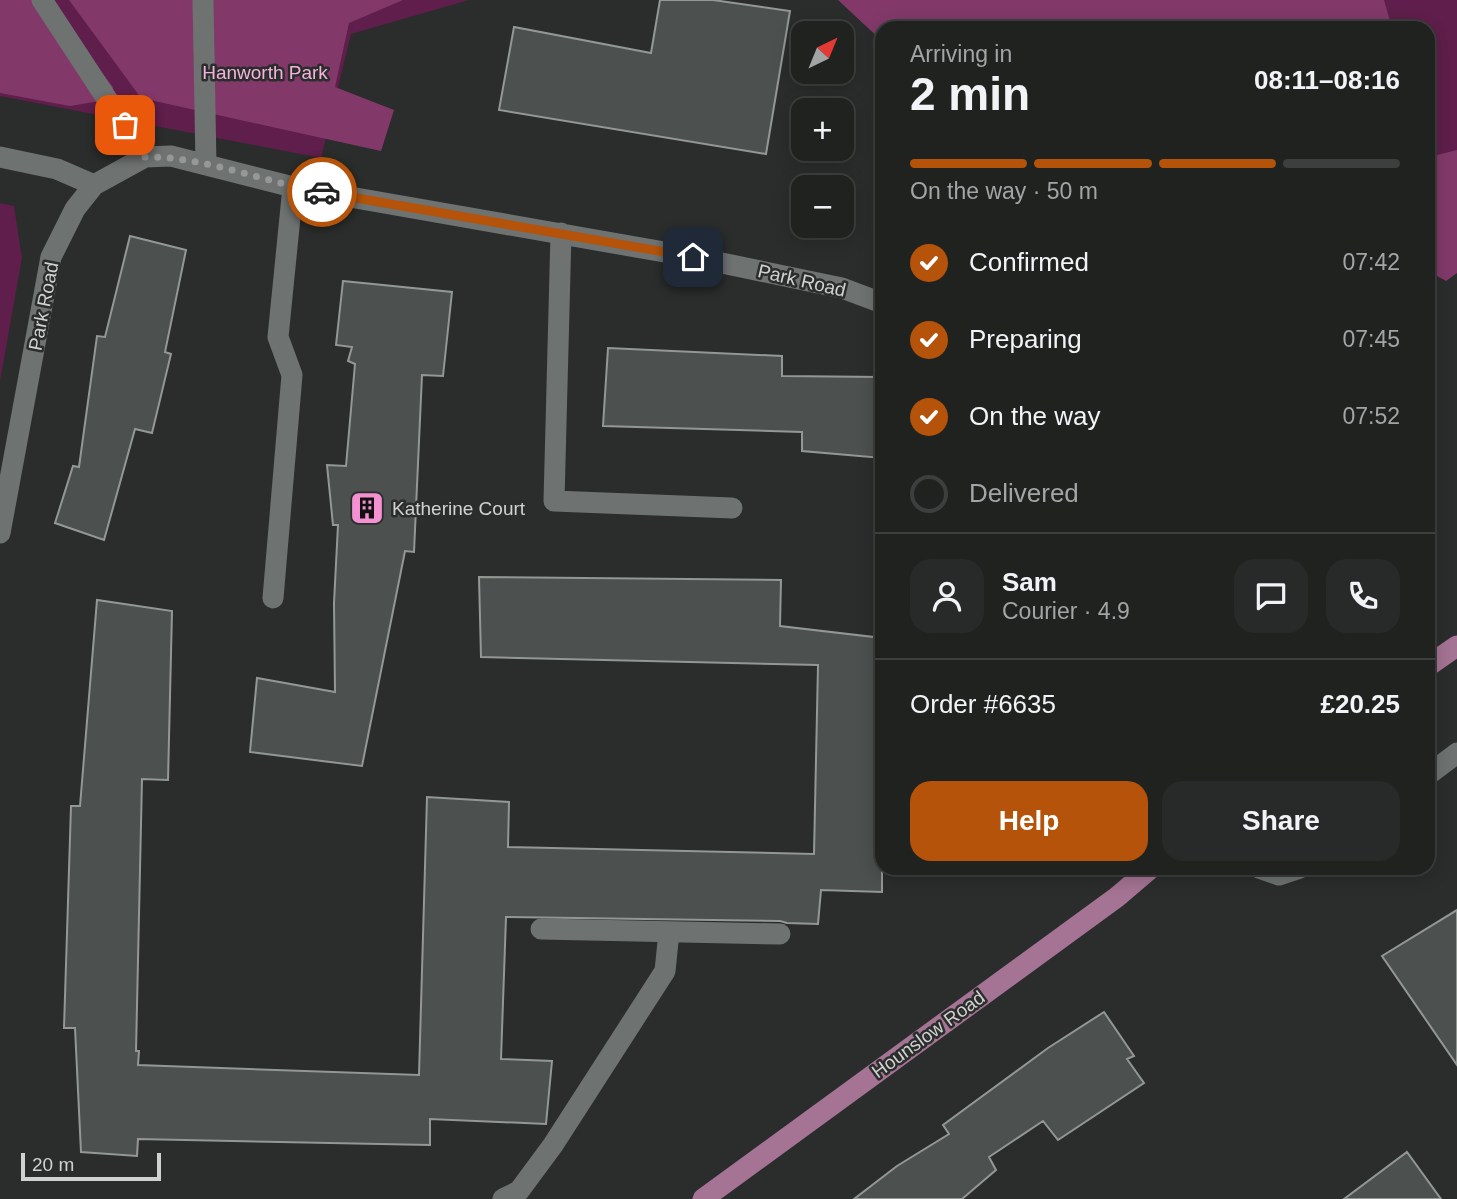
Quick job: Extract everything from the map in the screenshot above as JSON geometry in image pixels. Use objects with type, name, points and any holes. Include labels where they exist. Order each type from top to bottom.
[{"type":"main road","points":[[1435,661],[1457,646]]},
{"type":"main road","name":"Hounslow Road","points":[[704,1199],[1144,875]]},
{"type":"street","points":[[42,0],[145,157]]},
{"type":"street","points":[[203,0],[206,165]]},
{"type":"street","name":"Park Road","points":[[0,533],[51,257],[75,209],[94,185],[145,157],[172,156],[292,187],[561,233],[842,288],[875,300]]},
{"type":"street","points":[[0,157],[57,169],[94,185]]},
{"type":"street","points":[[273,598],[292,375],[278,337],[292,187]]},
{"type":"street","points":[[561,233],[554,501],[732,508]]},
{"type":"street","points":[[1435,770],[1457,753]]},
{"type":"street","points":[[541,929],[780,934]]},
{"type":"street","points":[[503,1199],[519,1191],[552,1145],[665,971],[669,932]]},
{"type":"green space","name":"Hanworth Park","points":[[0,0],[469,0],[351,34],[321,158],[0,96]]},
{"type":"green space","points":[[0,0],[44,0],[113,87],[112,99],[70,106],[0,93]]},
{"type":"green space","name":"Hanworth Park","points":[[69,0],[403,0],[349,23],[335,87],[394,110],[381,151],[141,98]]},
{"type":"green space","points":[[838,0],[1384,0],[1390,21],[875,21],[875,34]]},
{"type":"green space","points":[[924,0],[1457,0],[1457,208],[1435,223],[1435,21],[964,21]]},
{"type":"green space","points":[[1457,150],[1457,273],[1446,281],[1435,275],[1435,156]]},
{"type":"green space","points":[[0,203],[14,206],[22,258],[0,381]]},
{"type":"building","points":[[660,0],[713,0],[790,11],[766,154],[499,110],[514,27],[651,53]]},
{"type":"building","points":[[130,236],[186,250],[165,352],[171,354],[152,433],[135,429],[104,540],[55,523],[73,466],[79,467],[97,336],[105,337]]},
{"type":"building","name":"Katherine Court","points":[[343,281],[452,292],[443,376],[422,375],[414,552],[405,551],[362,766],[250,752],[257,678],[335,692],[334,603],[338,525],[333,525],[327,465],[346,466],[355,364],[348,361],[352,347],[336,345]]},
{"type":"building","points":[[608,348],[782,356],[782,376],[875,377],[875,457],[802,451],[802,432],[603,426]]},
{"type":"building","points":[[479,577],[781,580],[780,626],[875,637],[875,875],[882,875],[882,892],[821,890],[818,924],[780,921],[506,917],[501,1059],[552,1061],[546,1124],[430,1119],[430,1145],[138,1139],[137,1156],[81,1152],[75,1028],[64,1028],[71,806],[80,806],[97,600],[172,611],[168,780],[142,779],[136,1051],[139,1051],[138,1065],[419,1075],[427,797],[509,802],[508,847],[814,854],[818,665],[481,657]]},
{"type":"building","points":[[1457,910],[1457,1065],[1382,956]]},
{"type":"building","points":[[1104,1012],[1134,1056],[1127,1059],[1144,1083],[1058,1140],[1043,1121],[989,1157],[996,1170],[962,1199],[854,1199],[897,1166],[949,1134],[943,1125],[1048,1048]]},
{"type":"building","points":[[1407,1152],[1441,1199],[1344,1199]]},
{"type":"way so far","points":[[125,125],[145,157],[172,156],[292,187],[322,192]]},
{"type":"place","name":"Katherine Court","points":[[367,508]]},
{"type":"route","points":[[322,192],[693,257]]}]
